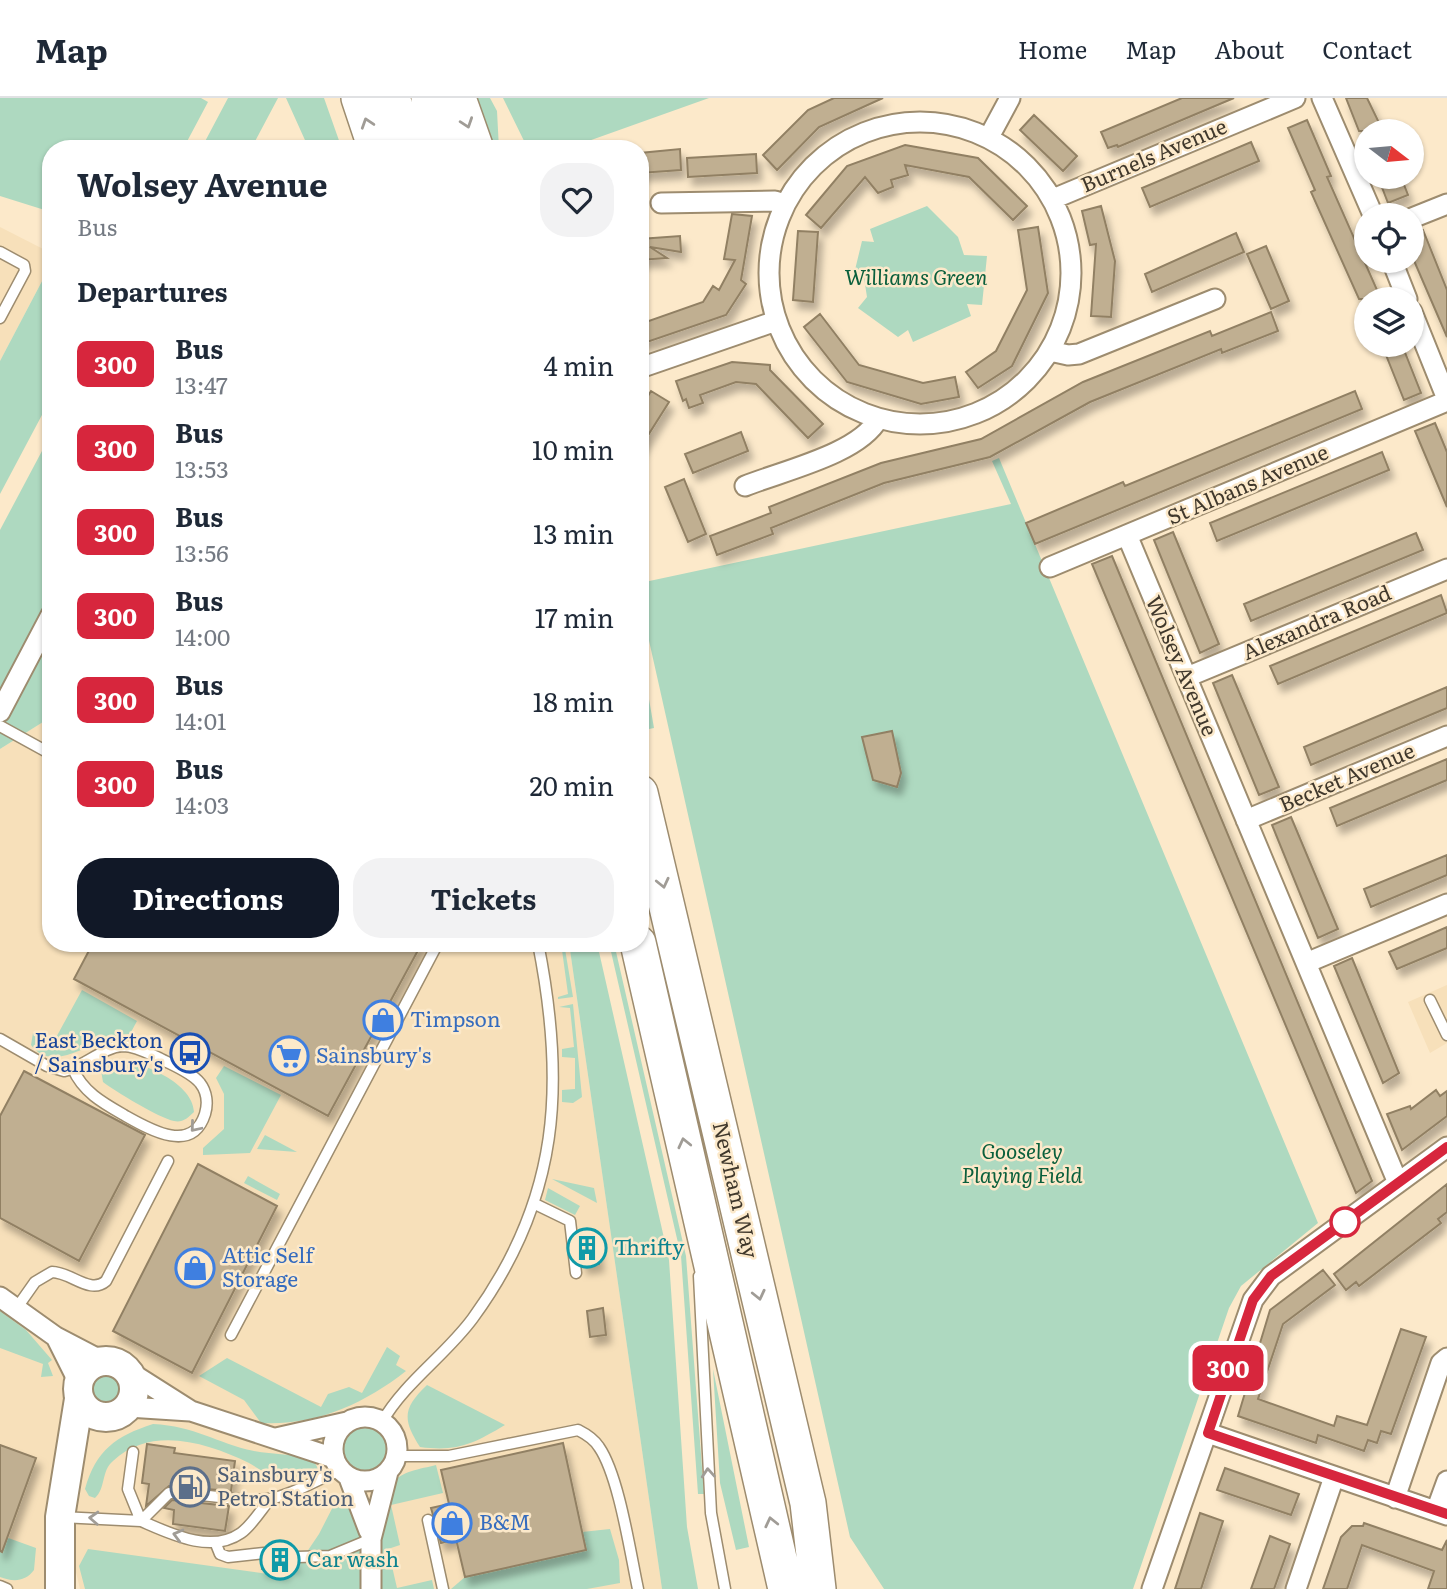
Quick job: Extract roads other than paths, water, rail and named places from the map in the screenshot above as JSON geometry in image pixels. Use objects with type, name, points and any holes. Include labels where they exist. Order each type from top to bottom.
[{"type":"highway","points":[[359,98],[373,140]]},
{"type":"highway","points":[[393,98],[407,140]]},
{"type":"highway","points":[[429,98],[444,140]]},
{"type":"highway","points":[[458,98],[473,140]]},
{"type":"highway","name":"Newham Way","points":[[649,831],[808,1503],[818,1589]]},
{"type":"highway","name":"Newham Way","points":[[640,952],[786,1589]]},
{"type":"highway","points":[[808,1503],[834,1589]]},
{"type":"street","points":[[989,137],[1010,98]]},
{"type":"street","name":"Burnels Avenue","points":[[1053,199],[1294,98]]},
{"type":"street","points":[[1322,98],[1368,203]]},
{"type":"street","points":[[923,121],[957,125],[989,137],[1014,153],[1036,174],[1053,199],[1066,232],[1072,263],[1070,293],[1063,323],[1050,351],[1030,377],[1005,399],[976,414],[944,423],[911,425],[878,419],[851,408],[819,386],[788,348],[776,321],[769,292],[769,262],[774,232],[785,204],[803,176],[820,160],[857,135],[889,124],[923,121]]},
{"type":"street","points":[[661,204],[775,201],[785,204]]},
{"type":"street","points":[[1424,213],[1447,204]]},
{"type":"street","points":[[1050,351],[1068,355],[1079,354],[1215,299]]},
{"type":"street","points":[[649,365],[776,321]]},
{"type":"street","points":[[1424,342],[1447,400]]},
{"type":"street","name":"St Albans Avenue","points":[[1050,567],[1447,400]]},
{"type":"street","points":[[745,486],[856,443],[873,429],[878,419]]},
{"type":"street","name":"Wolsey Avenue","points":[[1127,535],[1398,1183]]},
{"type":"street","name":"Alexandra Road","points":[[1187,677],[1447,569]]},
{"type":"street","points":[[0,712],[42,632]]},
{"type":"street","name":"Becket Avenue","points":[[1246,820],[1447,736]]},
{"type":"street","points":[[1306,963],[1447,904]]},
{"type":"street","points":[[1152,1589],[1253,1300],[1271,1276],[1447,1147]]},
{"type":"street","points":[[0,1297],[55,1337],[115,1366],[191,1411],[275,1438],[371,1481],[393,1464]]},
{"type":"street","points":[[55,1337],[91,1414],[191,1411]]},
{"type":"street","points":[[1395,1498],[1441,1363],[1447,1358]]},
{"type":"street","points":[[60,1589],[60,1517],[79,1390],[84,1371],[115,1366]]},
{"type":"street","points":[[69,1470],[85,1445],[119,1413],[134,1388],[115,1366]]},
{"type":"street","points":[[275,1438],[365,1417],[382,1422],[392,1431],[397,1443],[393,1464],[376,1509],[371,1539],[370,1589]]},
{"type":"street","points":[[347,1422],[336,1436],[341,1469],[362,1507],[371,1539]]},
{"type":"street","points":[[1208,1433],[1442,1513],[1447,1481]]},
{"type":"street","points":[[1296,1589],[1334,1477]]},
{"type":"lane","points":[[0,252],[24,265],[25,271],[0,318]]},
{"type":"lane","points":[[0,726],[42,749]]},
{"type":"lane","points":[[230,1335],[433,952]]},
{"type":"lane","points":[[382,1422],[400,1396],[472,1319],[519,1244],[535,1204],[547,1156],[554,1098],[548,1003],[540,952]]},
{"type":"lane","points":[[1430,1000],[1443,1015],[1447,1035]]},
{"type":"lane","points":[[0,1039],[47,1066],[64,1071],[112,1048],[126,1046],[144,1051],[200,1083],[207,1098],[205,1113],[199,1127],[188,1136],[173,1137],[103,1102],[79,1084],[73,1069]]},
{"type":"lane","points":[[16,1308],[35,1282],[52,1272],[92,1287],[99,1287],[106,1281],[168,1161]]},
{"type":"lane","points":[[535,1204],[570,1221],[576,1273]]},
{"type":"lane","name":"Newham Way","points":[[699,1209],[699,1322],[711,1513],[725,1589]]},
{"type":"lane","points":[[393,1464],[449,1456],[578,1430],[586,1434],[598,1445],[609,1466],[638,1589]]},
{"type":"lane","points":[[133,1452],[128,1489],[141,1521]]},
{"type":"lane","points":[[141,1521],[169,1493],[196,1492],[232,1499],[270,1499],[341,1469]]},
{"type":"lane","points":[[60,1517],[141,1521],[173,1535],[216,1544],[242,1533],[270,1499]]},
{"type":"lane","points":[[428,1520],[443,1589]]},
{"type":"lane","points":[[297,1557],[330,1556],[371,1539]]},
{"type":"lane","points":[[216,1544],[220,1554],[228,1557],[264,1553]]},
{"type":"lane","points":[[0,1586],[7,1589]]},
{"type":"place","name":"Timpson","points":[[383,1020]]},
{"type":"place","name":"East Beckton / Sainsbury's","points":[[190,1053]]},
{"type":"place","name":"Sainsbury's","points":[[289,1056]]},
{"type":"place","name":"Thrifty","points":[[587,1248]]},
{"type":"place","name":"Attic Self Storage","points":[[195,1268]]},
{"type":"place","name":"Sainsbury's Petrol Station","points":[[190,1487]]},
{"type":"place","name":"B&M","points":[[452,1523]]},
{"type":"place","name":"Car wash","points":[[280,1560]]},
{"type":"park label","name":"Williams Green","points":[[916,278]]},
{"type":"park label","name":"Gooseley Playing Field","points":[[1022,1164]]}]
